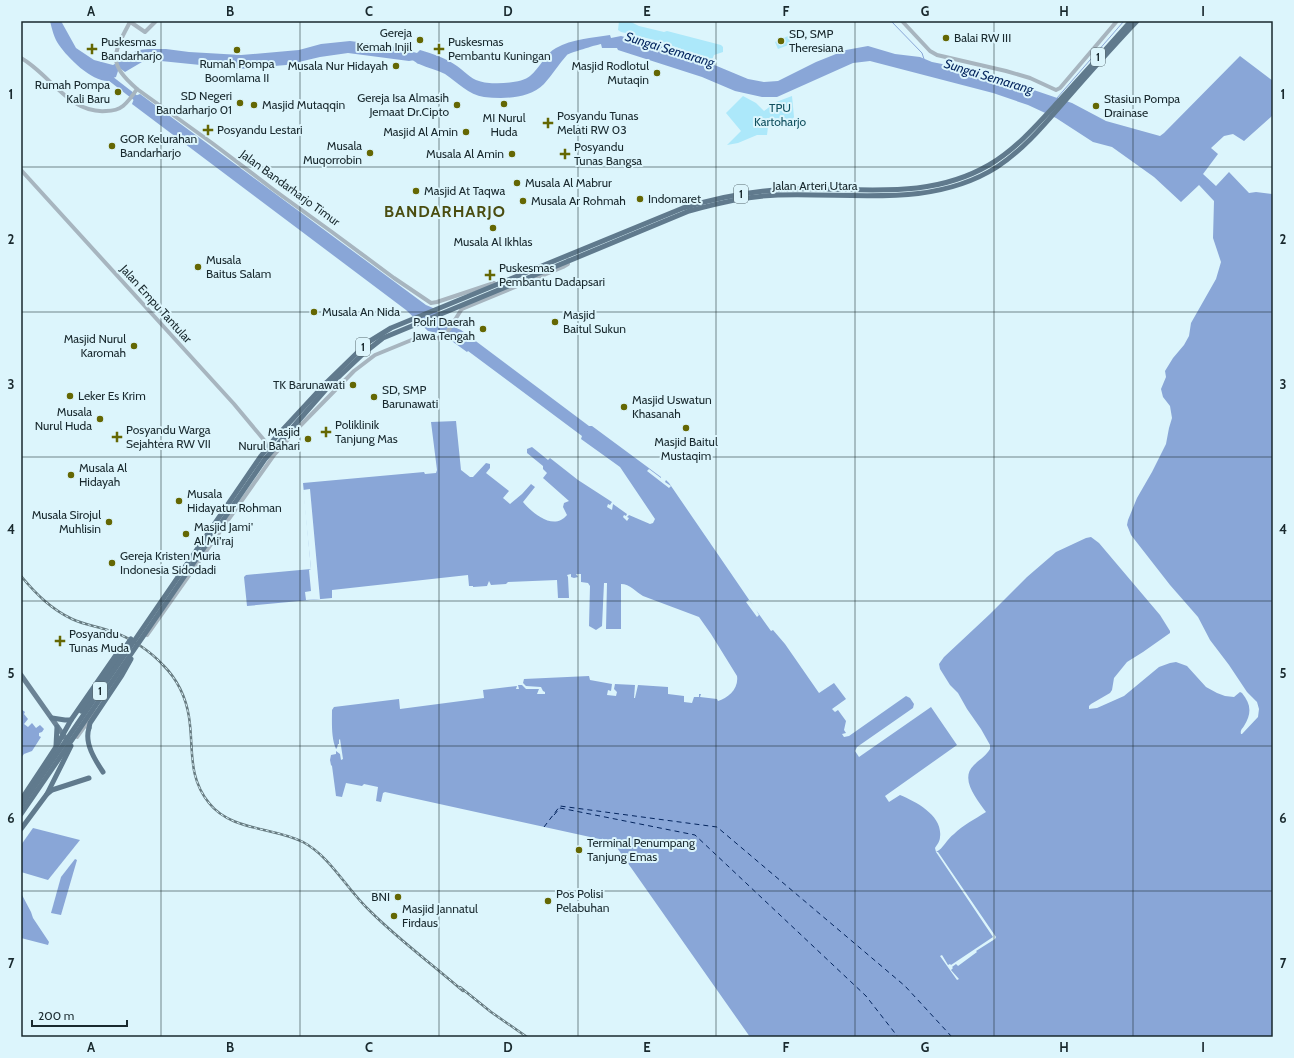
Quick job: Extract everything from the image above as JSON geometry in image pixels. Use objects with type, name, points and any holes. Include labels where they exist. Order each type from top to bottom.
[{"type":"highway","name":"Jalan Arteri Utara","points":[[1068,95],[1131,21]]},
{"type":"highway","name":"Jalan Arteri Utara","points":[[327,385],[348,360],[370,341],[391,328],[410,324],[445,309],[463,304],[568,259],[678,215],[725,202],[776,195],[806,194],[884,196],[925,193],[942,190],[963,183],[996,168],[1018,151],[1137,21]]},
{"type":"highway","name":"Jalan Arteri Utara","points":[[463,304],[471,294],[568,259]]},
{"type":"highway","name":"1","points":[[21,806],[178,576],[272,442],[327,385]]},
{"type":"highway","name":"1","points":[[21,814],[265,459],[327,385]]},
{"type":"highway","points":[[52,718],[65,720],[73,718],[81,711],[166,589],[178,576]]},
{"type":"highway","points":[[103,772],[92,754],[87,735],[90,723],[122,675],[137,645]]},
{"type":"highway","points":[[21,800],[73,718],[116,655],[121,652],[134,654]]},
{"type":"highway","points":[[56,747],[57,727]]},
{"type":"highway","points":[[21,829],[47,794],[71,746]]},
{"type":"highway","points":[[47,794],[52,790],[89,778]]},
{"type":"main road","points":[[21,675],[71,746]]},
{"type":"street","points":[[129,22],[145,32],[156,21]]},
{"type":"street","points":[[902,21],[930,51],[937,55],[1030,78],[1056,90],[1060,88],[1117,21]]},
{"type":"street","name":"Jalan Bandarharjo Timur","points":[[129,22],[117,45],[115,55],[120,71],[136,91],[212,143],[394,278],[431,303],[435,303],[462,293],[471,294]]},
{"type":"street","points":[[21,58],[33,66],[72,101],[83,108],[101,111],[118,109],[123,106],[136,91]]},
{"type":"street","name":"Jalan Empu Tantular","points":[[21,170],[234,404],[264,440],[274,455]]},
{"type":"street","points":[[71,746],[274,455],[300,426],[360,365],[375,355],[414,339],[427,336],[443,339],[453,325],[463,304],[557,270],[568,264],[568,259]]},
{"type":"green space","points":[[619,21],[629,21],[639,26],[664,32],[667,31],[721,45],[723,47],[723,52],[714,55],[712,60],[659,41],[621,32],[618,30]]},
{"type":"green space","points":[[788,36],[791,44],[778,49],[775,42]]},
{"type":"green space","name":"TPU Kartoharjo","points":[[743,96],[756,103],[764,111],[776,102],[792,96],[794,117],[789,127],[768,127],[767,135],[757,135],[738,143],[727,145],[741,131],[726,113]]},
{"type":"water","name":"Sungai Semarang","points":[[50,21],[61,21],[76,48],[94,60],[113,65],[118,62],[119,58],[139,50],[148,49],[241,55],[299,50],[321,44],[350,41],[410,49],[417,53],[420,50],[448,61],[476,80],[498,83],[526,79],[534,73],[552,51],[562,45],[582,39],[610,35],[611,38],[621,36],[688,54],[748,79],[764,82],[778,81],[816,62],[846,50],[868,46],[895,54],[920,57],[932,62],[967,69],[975,74],[995,77],[1072,103],[1106,121],[1160,136],[1240,56],[1273,81],[1273,115],[1244,141],[1233,134],[1224,136],[1211,148],[1218,154],[1203,174],[1216,186],[1229,172],[1249,193],[1256,192],[1273,194],[1273,1037],[750,1037],[613,842],[385,792],[383,793],[381,802],[376,801],[378,787],[364,784],[362,786],[346,783],[342,797],[336,796],[330,760],[331,755],[336,754],[336,751],[340,754],[341,760],[343,759],[340,739],[336,749],[333,740],[332,710],[334,707],[399,699],[400,709],[484,698],[483,690],[517,686],[516,689],[519,689],[518,685],[522,685],[526,689],[539,689],[537,694],[545,694],[541,687],[526,686],[523,683],[524,679],[589,676],[590,680],[612,684],[611,691],[608,690],[607,695],[616,696],[617,692],[614,689],[615,684],[635,685],[635,698],[638,685],[668,687],[668,694],[684,696],[684,702],[692,703],[694,697],[699,697],[699,694],[701,694],[700,697],[717,699],[718,701],[725,698],[735,689],[737,676],[699,617],[643,596],[627,585],[621,584],[621,629],[606,629],[607,583],[604,583],[602,626],[596,630],[589,626],[590,586],[588,583],[581,582],[581,574],[576,574],[578,577],[574,578],[571,577],[571,574],[567,575],[569,598],[558,598],[557,580],[508,582],[506,584],[491,585],[489,581],[487,586],[473,587],[469,586],[468,575],[332,590],[332,598],[247,606],[244,577],[246,575],[311,569],[303,483],[424,472],[425,474],[436,473],[437,470],[431,422],[456,421],[461,470],[470,477],[473,477],[486,463],[490,464],[490,468],[486,473],[509,491],[503,498],[510,504],[531,484],[535,487],[523,502],[538,516],[544,519],[550,521],[562,520],[567,515],[563,507],[564,503],[569,501],[543,478],[547,473],[543,469],[543,466],[527,453],[527,449],[532,447],[548,460],[550,458],[578,480],[612,502],[610,505],[608,504],[607,507],[612,510],[613,504],[627,514],[623,517],[627,521],[629,518],[627,517],[629,515],[650,524],[653,523],[655,519],[620,467],[581,439],[582,436],[468,351],[467,352],[442,334],[428,331],[406,310],[132,104],[135,96],[140,94],[426,305],[433,308],[454,327],[461,330],[589,426],[592,426],[661,477],[649,469],[647,471],[669,488],[671,486],[665,482],[666,480],[669,483],[754,607],[749,600],[746,602],[757,617],[759,615],[756,610],[771,631],[773,630],[785,644],[819,693],[834,683],[846,699],[832,709],[835,712],[838,710],[846,721],[844,730],[846,733],[842,734],[844,737],[849,736],[906,696],[910,698],[914,704],[913,708],[857,747],[855,751],[859,757],[931,707],[957,745],[885,796],[889,802],[900,795],[921,806],[933,816],[940,829],[940,840],[935,848],[936,852],[941,849],[961,828],[986,812],[971,789],[968,776],[974,765],[985,756],[990,749],[990,745],[981,729],[958,693],[950,685],[940,669],[939,664],[944,657],[1027,577],[1056,552],[1086,538],[1091,537],[1099,543],[1160,615],[1170,631],[1170,633],[1127,662],[1114,678],[1110,693],[1091,704],[1089,709],[1097,708],[1124,696],[1159,667],[1176,662],[1187,666],[1206,687],[1217,693],[1234,697],[1240,692],[1242,693],[1249,705],[1249,713],[1241,734],[1258,717],[1259,709],[1257,702],[1247,692],[1210,640],[1198,617],[1170,585],[1131,535],[1127,525],[1137,498],[1166,444],[1172,418],[1170,406],[1163,397],[1161,389],[1166,377],[1165,371],[1189,336],[1191,323],[1216,279],[1221,262],[1213,238],[1214,201],[1199,185],[1181,202],[1154,177],[1112,147],[1093,142],[1056,118],[1028,105],[993,93],[870,61],[853,63],[777,97],[762,97],[735,91],[702,77],[618,50],[617,48],[602,48],[601,44],[567,55],[544,84],[538,89],[531,93],[508,98],[492,98],[473,94],[445,74],[418,64],[414,61],[348,53],[320,57],[286,65],[240,69],[151,60],[142,62],[125,72],[121,69],[118,71],[116,77],[108,81],[101,80],[87,73],[68,56],[59,45],[53,33]]},
{"type":"water","points":[[21,709],[25,712],[24,714],[28,719],[24,724],[28,727],[32,723],[36,728],[40,725],[44,729],[39,733],[39,736],[41,737],[32,751],[24,754],[21,758]]},
{"type":"water","points":[[33,828],[80,840],[48,880],[21,872],[21,845]]},
{"type":"water","points":[[75,859],[77,860],[61,915],[51,913],[61,877]]},
{"type":"water","points":[[21,893],[33,918],[49,942],[48,945],[21,938]]},
{"type":"pier","points":[[310,489],[320,599],[306,600],[305,592],[311,591],[309,570],[311,569],[303,490]]},
{"type":"pier","points":[[936,852],[938,852],[996,937],[958,966],[956,964],[952,967],[953,968],[951,970],[959,979],[957,980],[940,956],[942,955],[948,965],[951,965],[993,937]]},
{"type":"waterway","points":[[891,21],[922,53],[924,59]]},
{"type":"waterway","points":[[1057,98],[1124,21]]},
{"type":"waterway","points":[[106,75],[137,99]]},
{"type":"ferry route","points":[[544,827],[560,806],[717,827],[905,986],[952,1037]]},
{"type":"ferry route","points":[[554,815],[560,808],[695,835],[866,996],[898,1037]]},
{"type":"railway","points":[[21,576],[38,595],[57,611],[77,621],[108,630],[133,641],[146,650],[168,670],[180,689],[188,710],[194,772],[197,783],[209,803],[218,812],[240,824],[291,837],[313,848],[322,856],[362,903],[381,922],[463,991]]},
{"type":"railway","points":[[460,987],[491,1012],[527,1037]]},
{"type":"place","name":"Balai RW III","points":[[946,38]]},
{"type":"place","name":"Gereja Kemah Injil","points":[[420,40]]},
{"type":"place","name":"SD, SMP Theresiana","points":[[781,41]]},
{"type":"place","name":"Puskesmas Bandarharjo","points":[[92,49]]},
{"type":"place","name":"Puskesmas Pembantu Kuningan","points":[[439,49]]},
{"type":"place","name":"Rumah Pompa Boomlama II","points":[[237,50]]},
{"type":"place","name":"Musala Nur Hidayah","points":[[396,66]]},
{"type":"place","name":"Masjid Rodlotul Mutaqin","points":[[657,73]]},
{"type":"place","name":"Rumah Pompa Kali Baru","points":[[118,92]]},
{"type":"place","name":"SD Negeri Bandarharjo 01","points":[[240,103]]},
{"type":"place","name":"MI Nurul Huda","points":[[504,104]]},
{"type":"place","name":"Masjid Mutaqqin","points":[[254,105]]},
{"type":"place","name":"Gereja Isa Almasih Jemaat Dr.Cipto","points":[[457,105]]},
{"type":"place","name":"Stasiun Pompa Drainase","points":[[1096,106]]},
{"type":"place","name":"Posyandu Tunas Melati RW 03","points":[[548,123]]},
{"type":"place","name":"Posyandu Lestari","points":[[208,130]]},
{"type":"place","name":"Masjid Al Amin","points":[[466,132]]},
{"type":"place","name":"GOR Kelurahan Bandarharjo","points":[[112,146]]},
{"type":"place","name":"Musala Muqorrobin","points":[[370,153]]},
{"type":"place","name":"Musala Al Amin","points":[[512,154]]},
{"type":"place","name":"Posyandu Tunas Bangsa","points":[[565,154]]},
{"type":"place","name":"Musala Al Mabrur","points":[[517,183]]},
{"type":"place","name":"Masjid At Taqwa","points":[[416,191]]},
{"type":"place","name":"Indomaret","points":[[640,199]]},
{"type":"place","name":"Musala Ar Rohmah","points":[[523,201]]},
{"type":"place","name":"Musala Al Ikhlas","points":[[493,228]]},
{"type":"place","name":"Musala Baitus Salam","points":[[198,267]]},
{"type":"place","name":"Puskesmas Pembantu Dadapsari","points":[[490,275]]},
{"type":"place","name":"Musala An Nida","points":[[314,312]]},
{"type":"place","name":"Masjid Baitul Sukun","points":[[555,322]]},
{"type":"place","name":"Polri Daerah Jawa Tengah","points":[[483,329]]},
{"type":"place","name":"Masjid Nurul Karomah","points":[[134,346]]},
{"type":"place","name":"TK Barunawati","points":[[353,385]]},
{"type":"place","name":"Leker Es Krim","points":[[70,396]]},
{"type":"place","name":"SD, SMP Barunawati","points":[[374,397]]},
{"type":"place","name":"Masjid Uswatun Khasanah","points":[[624,407]]},
{"type":"place","name":"Musala Nurul Huda","points":[[100,419]]},
{"type":"place","name":"Masjid Baitul Mustaqim","points":[[686,428]]},
{"type":"place","name":"Poliklinik Tanjung Mas","points":[[326,432]]},
{"type":"place","name":"Posyandu Warga Sejahtera RW VII","points":[[117,437]]},
{"type":"place","name":"Masjid Nurul Bahari","points":[[308,439]]},
{"type":"place","name":"Musala Al Hidayah","points":[[71,475]]},
{"type":"place","name":"Musala Hidayatur Rohman","points":[[179,501]]},
{"type":"place","name":"Musala Sirojul Muhlisin","points":[[109,522]]},
{"type":"place","name":"Masjid Jami' Al Mi'raj","points":[[186,534]]},
{"type":"place","name":"Gereja Kristen Muria Indonesia Sidodadi","points":[[112,563]]},
{"type":"place","name":"Posyandu Tunas Muda","points":[[60,641]]},
{"type":"place","name":"Terminal Penumpang Tanjung Emas","points":[[579,850]]},
{"type":"place","name":"BNI","points":[[398,897]]},
{"type":"place","name":"Pos Polisi Pelabuhan","points":[[548,901]]},
{"type":"place","name":"Masjid Jannatul Firdaus","points":[[394,916]]},
{"type":"district","name":"BANDARHARJO","points":[[445,211]]}]
